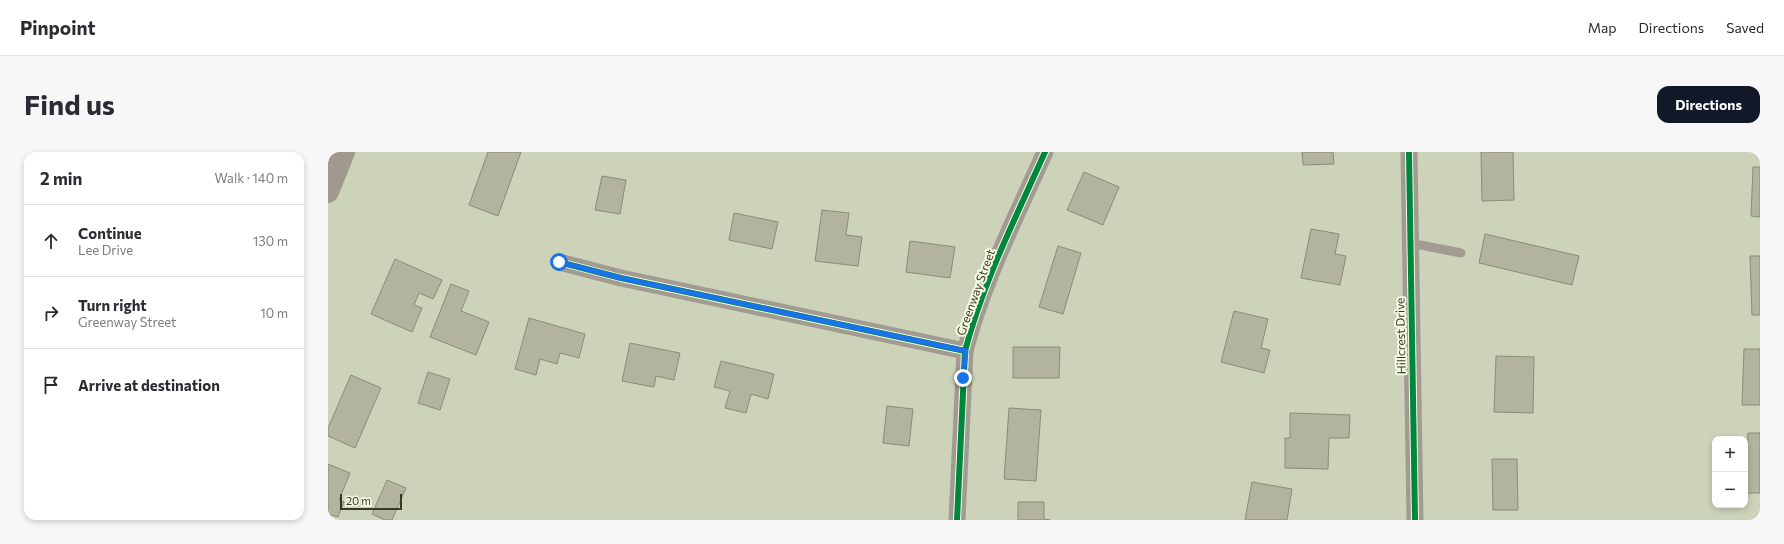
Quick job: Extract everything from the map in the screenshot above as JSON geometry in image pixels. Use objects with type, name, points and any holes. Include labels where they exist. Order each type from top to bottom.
[{"type":"main road","points":[[328,192],[344,152]]},
{"type":"street","name":"Greenway Street","points":[[957,520],[966,351],[971,328],[1002,248],[1045,152]]},
{"type":"street","name":"Hillcrest Drive","points":[[1409,152],[1415,520]]},
{"type":"street","points":[[559,262],[621,278],[966,351]]},
{"type":"lane","points":[[1410,243],[1461,253]]},
{"type":"building","points":[[488,152],[521,152],[498,216],[469,205]]},
{"type":"building","points":[[1302,152],[1333,152],[1334,164],[1303,165]]},
{"type":"building","points":[[1481,152],[1513,152],[1514,200],[1482,201]]},
{"type":"building","points":[[1753,167],[1760,167],[1760,217],[1751,216]]},
{"type":"building","points":[[1084,172],[1119,187],[1103,225],[1067,210]]},
{"type":"building","points":[[602,176],[626,180],[620,214],[595,210]]},
{"type":"building","points":[[822,210],[849,213],[846,235],[862,237],[858,266],[815,261]]},
{"type":"building","points":[[734,213],[778,222],[772,249],[729,240]]},
{"type":"building","points":[[1311,229],[1339,234],[1335,254],[1346,256],[1340,285],[1301,278]]},
{"type":"building","points":[[1485,234],[1579,256],[1572,285],[1479,263]]},
{"type":"building","points":[[910,241],[955,247],[950,278],[906,272]]},
{"type":"building","points":[[1058,246],[1081,253],[1063,314],[1039,307]]},
{"type":"building","points":[[1750,256],[1760,256],[1760,315],[1752,315]]},
{"type":"building","points":[[395,259],[442,280],[433,299],[419,293],[414,305],[422,308],[412,332],[371,314]]},
{"type":"building","points":[[451,284],[469,291],[461,311],[489,322],[476,355],[430,337]]},
{"type":"building","points":[[1234,311],[1268,319],[1261,348],[1270,350],[1264,373],[1221,362]]},
{"type":"building","points":[[529,318],[585,334],[579,358],[560,353],[557,364],[540,359],[536,375],[515,369]]},
{"type":"building","points":[[630,343],[680,353],[674,380],[656,376],[654,387],[622,381]]},
{"type":"building","points":[[1013,347],[1060,347],[1059,378],[1013,378]]},
{"type":"building","points":[[1744,349],[1760,349],[1760,405],[1742,405]]},
{"type":"building","points":[[1496,356],[1534,357],[1533,413],[1494,412]]},
{"type":"building","points":[[721,361],[774,374],[768,399],[751,394],[746,413],[725,408],[730,391],[714,387]]},
{"type":"building","points":[[428,372],[450,379],[440,410],[418,403]]},
{"type":"building","points":[[351,375],[381,388],[355,448],[328,436],[328,428]]},
{"type":"building","points":[[887,406],[913,409],[909,446],[883,443]]},
{"type":"building","points":[[1009,408],[1041,410],[1036,481],[1004,479]]},
{"type":"building","points":[[1290,413],[1350,415],[1349,438],[1329,438],[1328,469],[1285,468],[1285,438],[1290,438]]},
{"type":"building","points":[[1748,433],[1760,433],[1760,493],[1748,493]]},
{"type":"building","points":[[1492,459],[1517,459],[1518,510],[1493,510]]},
{"type":"building","points":[[328,464],[350,473],[339,500],[344,502],[338,517],[331,515],[328,520]]},
{"type":"building","points":[[387,480],[406,488],[392,520],[385,520],[372,514]]},
{"type":"building","points":[[1252,482],[1292,489],[1287,520],[1245,520]]},
{"type":"building","points":[[1018,502],[1044,502],[1044,519],[1050,520],[1018,520]]},
{"type":"cycle path","points":[[957,520],[965,351],[972,325],[991,275],[1045,152]]},
{"type":"cycle path","points":[[1409,152],[1415,520]]},
{"type":"cycle path","points":[[559,262],[621,278],[965,351]]},
{"type":"route","points":[[559,262],[621,278],[966,351],[963,378]]}]
